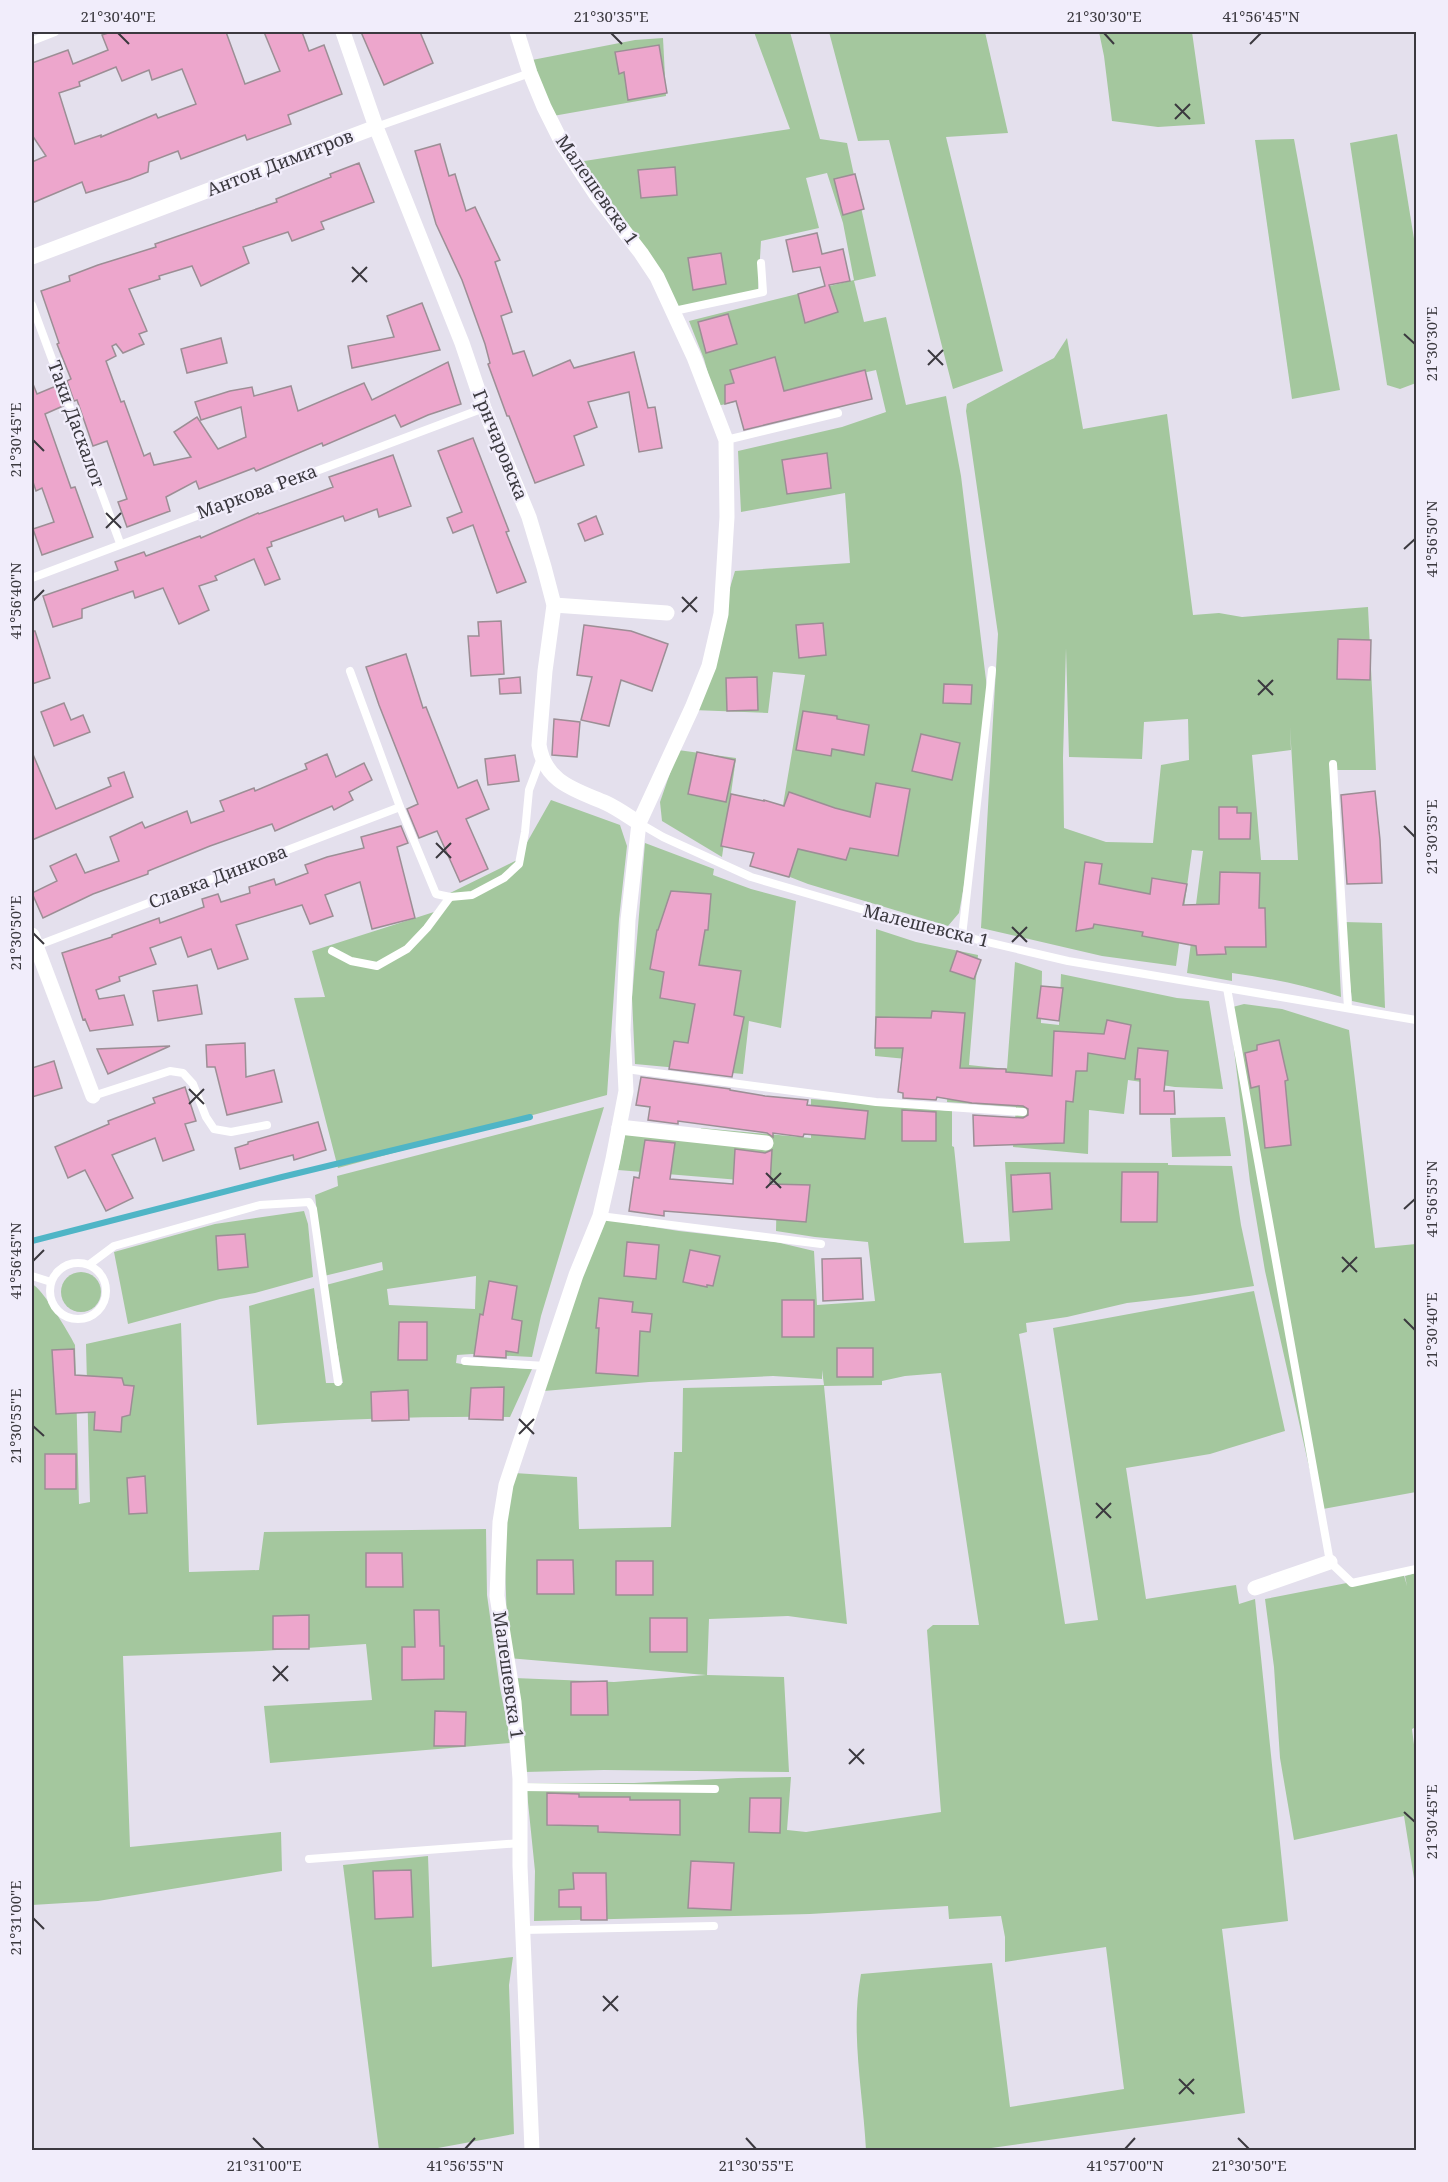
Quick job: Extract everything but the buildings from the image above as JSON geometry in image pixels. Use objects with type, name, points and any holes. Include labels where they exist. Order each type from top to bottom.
[{"type":"street","name":"Грнчаровска","points":[[343,32],[376,128],[462,343],[484,408],[529,517],[554,605],[545,671],[539,746],[541,758]]},
{"type":"street","name":"Малешевска 1","points":[[517,32],[530,73],[562,143],[597,196],[657,277],[694,357],[726,440],[727,517],[721,614],[709,666],[639,822],[628,920],[623,1030],[626,1091],[600,1216],[576,1275],[506,1485],[500,1522],[498,1596],[514,1702],[520,1786],[520,1843],[532,2151]]},
{"type":"street","name":"Антон Димитров","points":[[32,257],[376,128]]},
{"type":"street","points":[[554,605],[667,613]]},
{"type":"street","points":[[541,758],[550,773],[576,792],[608,804],[639,822]]},
{"type":"street","name":"Славка Динкова","points":[[34,940],[93,1096]]},
{"type":"street","points":[[619,1127],[766,1143]]},
{"type":"street","points":[[1254,1588],[1330,1562]]},
{"type":"lane","points":[[32,41],[56,32]]},
{"type":"lane","name":"Антон Димитров","points":[[376,128],[530,73]]},
{"type":"lane","points":[[674,311],[763,292],[761,263]]},
{"type":"lane","name":"Таки Даскалот","points":[[32,305],[120,543]]},
{"type":"lane","name":"Маркова Река","points":[[32,578],[484,408]]},
{"type":"lane","points":[[726,440],[838,413]]},
{"type":"lane","points":[[962,936],[992,670]]},
{"type":"lane","points":[[350,671],[400,807],[436,894],[450,897],[472,895],[504,878],[519,864],[529,790],[541,758]]},
{"type":"lane","points":[[1333,764],[1348,1008]]},
{"type":"lane","name":"Славка Динкова","points":[[34,940],[400,807]]},
{"type":"lane","name":"Малешевска 1","points":[[639,822],[663,837],[760,880],[962,936],[1068,961],[1416,1020]]},
{"type":"lane","points":[[333,951],[351,961],[377,966],[407,949],[427,928],[450,897]]},
{"type":"lane","points":[[1227,988],[1330,1562],[1352,1583],[1416,1569]]},
{"type":"lane","points":[[626,1069],[876,1102],[1023,1112]]},
{"type":"lane","points":[[93,1096],[170,1071],[183,1073],[193,1084],[206,1117],[214,1129],[231,1132],[267,1125]]},
{"type":"lane","points":[[90,1264],[114,1246],[260,1205],[309,1202],[313,1209],[338,1382]]},
{"type":"lane","points":[[600,1216],[821,1244]]},
{"type":"lane","points":[[72,1263],[90,1264],[98,1269],[107,1285],[104,1303],[91,1317],[72,1319],[56,1309],[51,1300],[51,1282],[56,1273],[72,1263]]},
{"type":"lane","points":[[32,1276],[51,1282]]},
{"type":"lane","points":[[465,1361],[546,1366]]},
{"type":"lane","points":[[520,1786],[715,1789]]},
{"type":"lane","points":[[309,1859],[520,1843]]},
{"type":"lane","points":[[523,1930],[714,1926]]},
{"type":"green space","points":[[754,32],[790,32],[820,139],[847,143],[876,276],[854,281],[864,322],[886,317],[906,405],[946,396],[961,476],[987,688],[975,824],[959,913],[948,926],[808,884],[772,870],[805,675],[773,672],[768,713],[693,710],[735,571],[850,563],[845,493],[741,512],[738,451],[842,427],[886,412],[876,370],[717,406],[704,359],[689,321],[854,280],[843,223],[827,173],[806,178],[819,228],[761,241],[758,291],[680,310],[578,162],[790,129]]},
{"type":"green space","points":[[829,32],[985,32],[1008,133],[946,137],[1003,371],[953,389],[889,140],[858,141]]},
{"type":"green space","points":[[1099,32],[1192,32],[1205,124],[1158,127],[1112,121]]},
{"type":"green space","points":[[663,38],[666,96],[553,116],[532,60],[635,40]]},
{"type":"green space","points":[[1397,134],[1416,251],[1416,383],[1400,389],[1387,385],[1350,143]]},
{"type":"green space","points":[[1294,139],[1340,390],[1292,399],[1255,140]]},
{"type":"green space","points":[[1067,338],[1083,429],[1167,414],[1193,615],[1219,613],[1242,617],[1368,607],[1376,770],[1330,770],[1341,997],[1300,985],[1246,975],[1232,973],[1232,981],[1187,973],[1203,851],[1192,850],[1176,966],[1102,956],[981,928],[998,634],[966,411],[967,404],[1054,358]],"holes":[[[1066,648],[1069,757],[1142,759],[1144,722],[1188,719],[1189,760],[1161,765],[1153,843],[1106,842],[1064,828]],[[1290,727],[1298,860],[1261,860],[1252,755],[1291,750]]]},
{"type":"green space","points":[[678,750],[736,758],[722,857],[662,821],[660,802]]},
{"type":"green space","points":[[551,800],[620,825],[627,846],[619,919],[607,1095],[338,1168],[294,998],[325,997],[312,951],[434,912],[448,894],[517,860]]},
{"type":"green space","points":[[645,843],[714,869],[713,875],[751,889],[796,901],[781,1028],[749,1021],[743,1074],[635,1064],[632,998]]},
{"type":"green space","points":[[1344,922],[1382,923],[1385,1008],[1352,1001]]},
{"type":"green space","points":[[876,929],[916,942],[978,955],[969,1065],[1007,1069],[1015,962],[1042,971],[1041,1023],[1059,1025],[1061,974],[1177,998],[1209,1001],[1223,1089],[1175,1087],[1128,1080],[1124,1114],[1089,1110],[1088,1154],[1013,1147],[1016,1107],[947,1102],[949,1063],[875,1056]]},
{"type":"green space","points":[[1244,1004],[1282,1009],[1349,1030],[1375,1248],[1416,1244],[1416,1492],[1323,1509],[1312,1480],[1265,1271],[1250,1182],[1229,1008]]},
{"type":"green space","points":[[811,1099],[952,1111],[952,1146],[954,1147],[964,1243],[1010,1241],[1005,1162],[1168,1163],[1168,1165],[1232,1166],[1254,1286],[1127,1303],[1067,1317],[1026,1323],[1027,1332],[1019,1334],[1065,1624],[1098,1620],[1053,1328],[1254,1291],[1285,1431],[1210,1454],[1126,1468],[1146,1599],[1236,1585],[1239,1604],[1255,1599],[1288,1921],[1222,1929],[1245,2113],[977,2150],[866,2150],[857,2040],[861,1974],[992,1963],[1010,2107],[1124,2089],[1106,1947],[1005,1962],[1005,1937],[1001,1916],[949,1919],[948,1906],[810,1914],[534,1921],[535,1871],[526,1783],[634,1783],[791,1777],[787,1830],[806,1832],[941,1812],[927,1630],[933,1625],[979,1625],[941,1373],[905,1376],[882,1381],[882,1385],[824,1386],[847,1624],[788,1616],[709,1619],[707,1675],[784,1677],[789,1772],[604,1770],[525,1772],[514,1678],[614,1682],[706,1675],[508,1658],[504,1530],[514,1473],[577,1477],[579,1529],[671,1527],[674,1452],[682,1452],[683,1388],[824,1385],[822,1370],[822,1379],[773,1376],[649,1382],[544,1391],[602,1219],[679,1231],[776,1242],[814,1251],[817,1305],[875,1301],[868,1242],[776,1231],[777,1183],[618,1170],[626,1130],[700,1136],[701,1128],[811,1138]]},
{"type":"green space","points":[[604,1107],[541,1316],[532,1357],[457,1355],[456,1363],[532,1369],[510,1417],[384,1418],[257,1425],[249,1306],[314,1288],[326,1383],[343,1383],[326,1285],[383,1270],[382,1262],[324,1276],[315,1195],[338,1186],[337,1176]],"holes":[[[476,1276],[475,1309],[389,1305],[387,1289]]]},
{"type":"green space","points":[[1225,1117],[1231,1156],[1172,1157],[1170,1118]]},
{"type":"green space","points":[[304,1211],[308,1224],[313,1277],[128,1324],[114,1252],[215,1224]]},
{"type":"green space","points":[[81,1272],[95,1278],[101,1292],[95,1306],[81,1312],[67,1306],[61,1292],[67,1278]]},
{"type":"green space","points":[[32,1284],[48,1302],[75,1345],[79,1504],[90,1502],[86,1344],[181,1323],[189,1572],[259,1570],[264,1532],[486,1529],[487,1595],[500,1688],[511,1743],[270,1763],[264,1706],[372,1700],[366,1644],[262,1651],[123,1656],[130,1847],[281,1832],[282,1871],[98,1901],[32,1905]]},
{"type":"green space","points":[[1403,1572],[1407,1586],[1405,1576],[1416,1573],[1416,1623],[1414,1624],[1416,1727],[1412,1729],[1416,1760],[1416,1891],[1404,1816],[1294,1840],[1280,1758],[1274,1667],[1265,1599]]},
{"type":"green space","points":[[428,1856],[432,1967],[513,1957],[509,1985],[514,2134],[427,2150],[379,2150],[343,1865]]},
{"type":"waterway","points":[[32,1241],[530,1117]]}]
